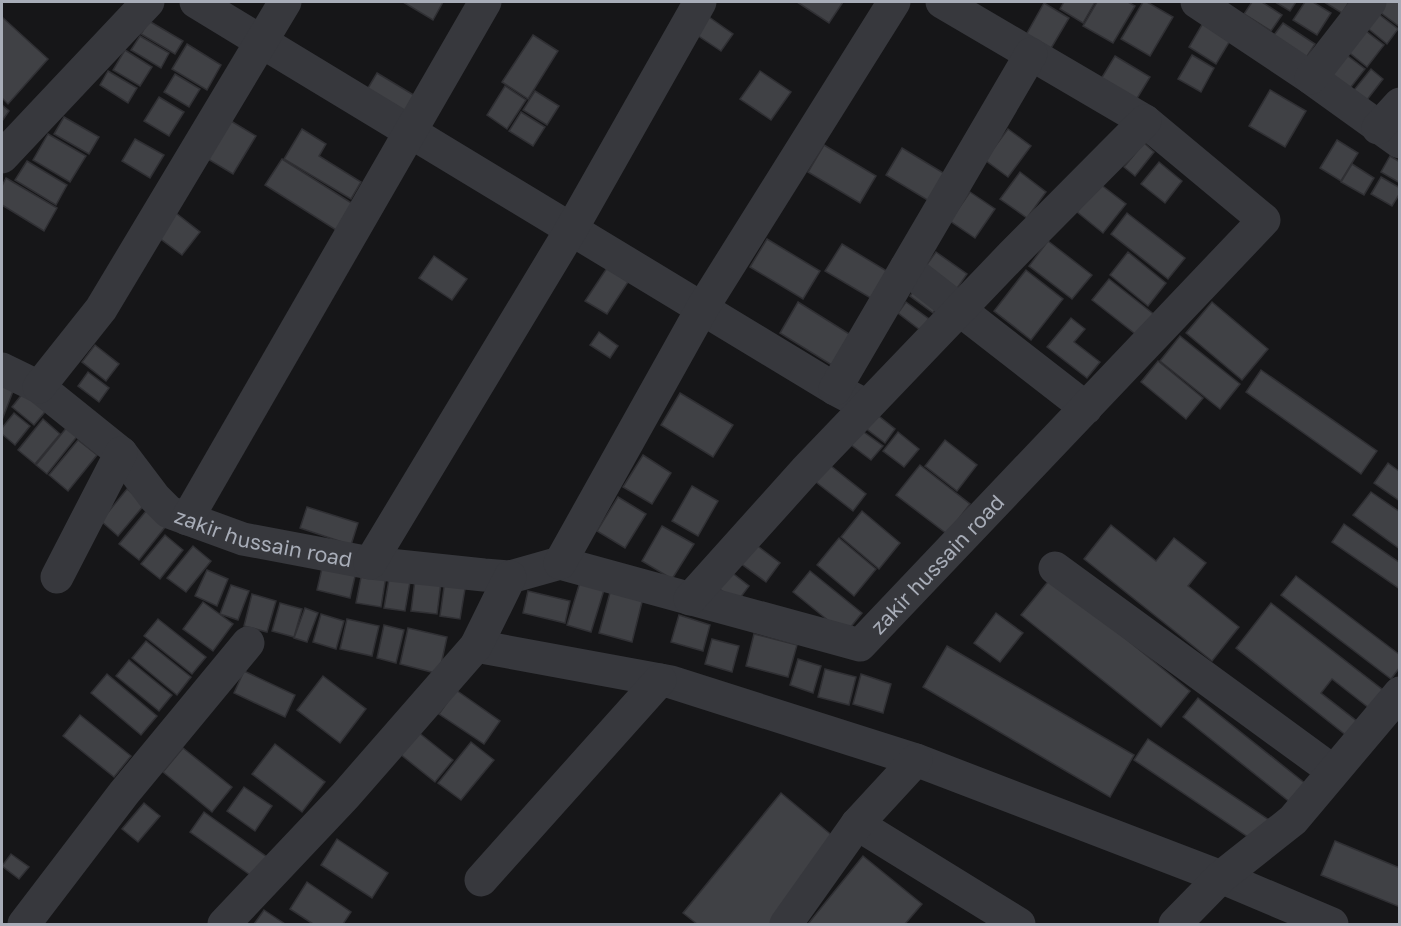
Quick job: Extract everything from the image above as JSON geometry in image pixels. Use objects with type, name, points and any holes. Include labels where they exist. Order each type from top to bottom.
[{"type":"street","points":[[2,157],[148,2]]},
{"type":"street","points":[[196,2],[867,406]]},
{"type":"street","points":[[39,387],[101,309],[285,2]]},
{"type":"street","points":[[187,519],[485,2]]},
{"type":"street","points":[[370,563],[572,228],[700,2]]},
{"type":"street","points":[[560,563],[703,308],[894,2]]},
{"type":"street","points":[[690,599],[805,471],[1145,121],[942,2]]},
{"type":"street","points":[[1311,78],[1370,2]]},
{"type":"street","points":[[1209,5],[1389,135],[1400,104]]},
{"type":"street","points":[[836,389],[1031,54]]},
{"type":"street","name":"zakir hussain road","points":[[2,369],[39,387],[121,453],[169,512],[243,539],[370,563],[510,577],[560,563],[860,645],[1264,220],[1145,121]]},
{"type":"street","points":[[906,268],[1086,408]]},
{"type":"street","points":[[57,577],[121,453]]},
{"type":"street","points":[[1054,568],[1334,771]]},
{"type":"street","points":[[224,924],[345,796],[476,646],[510,577]]},
{"type":"street","points":[[24,924],[124,793],[248,643]]},
{"type":"street","points":[[476,646],[671,681],[916,760],[1221,876],[1332,924]]},
{"type":"street","points":[[481,880],[660,680]]},
{"type":"street","points":[[1175,924],[1221,876],[1293,820],[1400,693]]},
{"type":"street","points":[[786,924],[857,824],[916,760]]},
{"type":"street","points":[[857,824],[1019,924]]},
{"type":"building","points":[[403,2],[443,2],[433,20]]},
{"type":"building","points":[[797,2],[843,2],[829,23]]},
{"type":"building","points":[[1064,2],[1095,2],[1083,23],[1060,9]]},
{"type":"building","points":[[1097,2],[1128,2],[1135,6],[1113,43],[1083,26]]},
{"type":"building","points":[[1143,2],[1173,17],[1150,56],[1121,39]]},
{"type":"building","points":[[1252,2],[1262,2],[1282,15],[1271,31],[1244,14]]},
{"type":"building","points":[[1275,2],[1296,2],[1290,11]]},
{"type":"building","points":[[1305,2],[1313,2],[1331,13],[1317,35],[1293,20]]},
{"type":"building","points":[[1324,2],[1349,2],[1342,13]]},
{"type":"building","points":[[1384,2],[1400,2],[1400,27],[1377,10]]},
{"type":"building","points":[[1044,3],[1069,18],[1050,50],[1026,35]]},
{"type":"building","points":[[1376,12],[1398,29],[1387,44],[1365,26]]},
{"type":"building","points":[[2,17],[48,59],[8,104],[2,98]]},
{"type":"building","points":[[709,17],[733,34],[721,51],[697,35]]},
{"type":"building","points":[[149,21],[183,41],[175,54],[141,34]]},
{"type":"building","points":[[1203,23],[1231,39],[1216,64],[1189,47]]},
{"type":"building","points":[[1283,23],[1315,44],[1304,61],[1271,39]]},
{"type":"building","points":[[1362,28],[1384,45],[1367,67],[1346,50]]},
{"type":"building","points":[[533,35],[558,51],[528,99],[502,82]]},
{"type":"building","points":[[140,36],[169,53],[161,68],[131,50]]},
{"type":"building","points":[[187,44],[221,65],[207,90],[172,69]]},
{"type":"building","points":[[125,50],[152,67],[140,86],[113,70]]},
{"type":"building","points":[[1344,53],[1365,69],[1347,92],[1326,76]]},
{"type":"building","points":[[1192,55],[1214,68],[1201,92],[1178,79]]},
{"type":"building","points":[[1115,56],[1150,77],[1136,100],[1101,79]]},
{"type":"building","points":[[1371,69],[1383,79],[1363,105],[1350,95]]},
{"type":"building","points":[[108,71],[137,88],[128,103],[100,85]]},
{"type":"building","points":[[760,71],[791,92],[771,120],[740,99]]},
{"type":"building","points":[[377,73],[417,97],[404,117],[365,93]]},
{"type":"building","points":[[175,74],[200,89],[189,107],[164,92]]},
{"type":"building","points":[[505,86],[526,100],[507,129],[487,115]]},
{"type":"building","points":[[1270,90],[1306,111],[1285,147],[1249,126]]},
{"type":"building","points":[[535,91],[559,106],[547,125],[523,110]]},
{"type":"building","points":[[159,97],[184,112],[169,136],[144,121]]},
{"type":"building","points":[[2,105],[9,111],[2,121]]},
{"type":"building","points":[[521,112],[545,127],[533,146],[509,131]]},
{"type":"building","points":[[64,117],[99,137],[89,154],[54,134]]},
{"type":"building","points":[[226,118],[256,136],[233,174],[203,156]]},
{"type":"building","points":[[302,129],[326,144],[319,156],[361,182],[351,199],[284,159]]},
{"type":"building","points":[[1008,129],[1031,146],[1008,177],[985,160]]},
{"type":"building","points":[[48,134],[86,156],[70,182],[33,160]]},
{"type":"building","points":[[135,139],[164,155],[150,178],[122,161]]},
{"type":"building","points":[[1337,140],[1358,153],[1341,181],[1320,168]]},
{"type":"building","points":[[1144,143],[1154,152],[1135,176],[1124,167]]},
{"type":"building","points":[[824,145],[876,176],[860,203],[808,172]]},
{"type":"building","points":[[902,148],[945,174],[929,201],[886,175]]},
{"type":"building","points":[[1390,156],[1400,162],[1400,183],[1381,172]]},
{"type":"building","points":[[282,159],[353,204],[336,230],[265,185]]},
{"type":"building","points":[[27,161],[67,185],[56,205],[15,180]]},
{"type":"building","points":[[1159,162],[1182,181],[1165,203],[1141,184]]},
{"type":"building","points":[[1352,164],[1374,178],[1364,195],[1341,182]]},
{"type":"building","points":[[1020,172],[1046,192],[1027,218],[1000,199]]},
{"type":"building","points":[[1381,177],[1400,188],[1400,193],[1392,206],[1371,194]]},
{"type":"building","points":[[6,178],[57,208],[44,231],[2,205],[2,186]]},
{"type":"building","points":[[1100,184],[1126,204],[1103,233],[1077,212]]},
{"type":"building","points":[[970,192],[995,209],[975,238],[950,221]]},
{"type":"building","points":[[172,210],[200,232],[182,255],[154,234]]},
{"type":"building","points":[[1127,213],[1185,258],[1168,279],[1111,234]]},
{"type":"building","points":[[767,239],[820,271],[803,299],[750,267]]},
{"type":"building","points":[[1048,241],[1092,275],[1072,299],[1029,266]]},
{"type":"building","points":[[842,244],[890,273],[874,300],[825,271]]},
{"type":"building","points":[[936,252],[967,274],[951,297],[920,274]]},
{"type":"building","points":[[1128,252],[1166,283],[1148,306],[1110,275]]},
{"type":"building","points":[[434,256],[467,279],[452,300],[419,278]]},
{"type":"building","points":[[607,268],[628,282],[607,314],[585,301]]},
{"type":"building","points":[[1026,270],[1063,299],[1031,340],[994,311]]},
{"type":"building","points":[[1109,279],[1160,319],[1143,340],[1092,300]]},
{"type":"building","points":[[919,283],[942,300],[933,313],[910,296]]},
{"type":"building","points":[[798,302],[862,342],[843,372],[780,333]]},
{"type":"building","points":[[906,302],[929,319],[920,330],[898,313]]},
{"type":"building","points":[[1212,302],[1268,349],[1242,380],[1186,333]]},
{"type":"building","points":[[1071,318],[1085,329],[1074,342],[1100,362],[1087,378],[1047,347]]},
{"type":"building","points":[[599,332],[618,346],[610,358],[590,345]]},
{"type":"building","points":[[1180,336],[1240,384],[1220,409],[1160,361]]},
{"type":"building","points":[[95,345],[119,364],[106,381],[82,362]]},
{"type":"building","points":[[1158,361],[1203,398],[1186,419],[1141,382]]},
{"type":"building","points":[[1261,370],[1377,451],[1361,474],[1246,392]]},
{"type":"building","points":[[88,372],[109,388],[99,402],[78,386]]},
{"type":"building","points":[[2,380],[15,386],[2,420]]},
{"type":"building","points":[[27,388],[49,407],[34,425],[12,407]]},
{"type":"building","points":[[680,393],[733,425],[713,457],[661,425]]},
{"type":"building","points":[[14,413],[30,426],[15,445],[2,434],[2,428]]},
{"type":"building","points":[[875,413],[895,429],[885,443],[864,427]]},
{"type":"building","points":[[43,419],[60,434],[35,464],[18,450]]},
{"type":"building","points":[[68,426],[79,434],[47,474],[36,465]]},
{"type":"building","points":[[861,430],[883,446],[871,460],[850,444]]},
{"type":"building","points":[[898,432],[919,449],[904,467],[883,451]]},
{"type":"building","points":[[78,440],[97,455],[68,491],[49,475]]},
{"type":"building","points":[[945,440],[977,465],[957,491],[925,466]]},
{"type":"building","points":[[643,455],[671,473],[652,504],[623,487]]},
{"type":"building","points":[[826,462],[866,494],[853,511],[812,479]]},
{"type":"building","points":[[1388,463],[1400,472],[1400,501],[1374,483]]},
{"type":"building","points":[[920,465],[970,504],[947,534],[896,495]]},
{"type":"building","points":[[692,486],[718,501],[698,536],[672,521]]},
{"type":"building","points":[[127,489],[145,504],[118,536],[101,521]]},
{"type":"building","points":[[1371,492],[1400,512],[1400,549],[1353,515]]},
{"type":"building","points":[[618,497],[646,514],[625,548],[597,531]]},
{"type":"building","points":[[151,505],[170,521],[139,560],[119,544]]},
{"type":"building","points":[[307,507],[358,523],[351,545],[300,528]]},
{"type":"building","points":[[862,511],[900,543],[879,569],[841,537]]},
{"type":"building","points":[[1344,524],[1400,563],[1400,589],[1332,542]]},
{"type":"building","points":[[1111,525],[1156,561],[1174,538],[1206,563],[1188,586],[1239,627],[1212,661],[1084,559]]},
{"type":"building","points":[[662,526],[694,544],[672,579],[642,561]]},
{"type":"building","points":[[165,535],[183,550],[160,579],[141,564]]},
{"type":"building","points":[[839,538],[876,569],[854,596],[817,565]]},
{"type":"building","points":[[751,541],[780,563],[766,582],[736,560]]},
{"type":"building","points":[[193,546],[211,561],[186,592],[167,578]]},
{"type":"building","points":[[323,564],[356,572],[350,598],[317,590]]},
{"type":"building","points":[[726,568],[749,586],[737,602],[713,584]]},
{"type":"building","points":[[207,570],[228,579],[217,606],[195,596]]},
{"type":"building","points":[[810,571],[862,613],[845,634],[793,592]]},
{"type":"building","points":[[362,572],[386,576],[381,607],[356,603]]},
{"type":"building","points":[[1296,576],[1400,655],[1400,667],[1391,679],[1281,595]]},
{"type":"building","points":[[1051,578],[1190,691],[1161,727],[1021,615]]},
{"type":"building","points":[[389,579],[410,582],[405,611],[384,608]]},
{"type":"building","points":[[415,580],[441,583],[437,614],[411,611]]},
{"type":"building","points":[[445,580],[466,583],[460,619],[440,616]]},
{"type":"building","points":[[580,582],[604,590],[591,632],[567,625]]},
{"type":"building","points":[[231,585],[249,591],[238,620],[220,614]]},
{"type":"building","points":[[611,589],[643,598],[632,642],[599,633]]},
{"type":"building","points":[[528,591],[570,601],[565,623],[523,613]]},
{"type":"building","points":[[252,594],[276,601],[267,632],[244,626]]},
{"type":"building","points":[[203,602],[233,624],[213,651],[183,629]]},
{"type":"building","points":[[280,603],[302,609],[294,637],[272,631]]},
{"type":"building","points":[[1271,603],[1383,690],[1369,708],[1332,679],[1321,693],[1358,722],[1347,736],[1236,648]]},
{"type":"building","points":[[305,608],[318,613],[307,642],[294,638]]},
{"type":"building","points":[[996,613],[1023,633],[1000,662],[974,643]]},
{"type":"building","points":[[321,614],[344,621],[336,649],[313,642]]},
{"type":"building","points":[[679,615],[710,625],[703,651],[671,642]]},
{"type":"building","points":[[158,619],[206,657],[192,674],[144,636]]},
{"type":"building","points":[[347,619],[379,626],[372,656],[340,649]]},
{"type":"building","points":[[384,625],[404,630],[396,663],[377,658]]},
{"type":"building","points":[[408,628],[447,637],[439,674],[400,664]]},
{"type":"building","points":[[754,634],[797,645],[788,677],[746,666]]},
{"type":"building","points":[[712,639],[739,646],[732,672],[705,664]]},
{"type":"building","points":[[146,641],[191,677],[177,695],[132,658]]},
{"type":"building","points":[[947,646],[1134,755],[1110,797],[923,687]]},
{"type":"building","points":[[798,659],[821,666],[813,693],[790,685]]},
{"type":"building","points":[[129,660],[172,695],[159,711],[116,676]]},
{"type":"building","points":[[825,669],[856,677],[849,705],[818,697]]},
{"type":"building","points":[[244,671],[295,695],[285,717],[234,693]]},
{"type":"building","points":[[107,674],[157,716],[141,735],[91,693]]},
{"type":"building","points":[[861,674],[891,684],[883,713],[853,704]]},
{"type":"building","points":[[323,676],[366,709],[340,743],[297,710]]},
{"type":"building","points":[[456,690],[500,721],[484,744],[439,714]]},
{"type":"building","points":[[1198,698],[1306,784],[1291,803],[1183,717]]},
{"type":"building","points":[[80,715],[131,756],[114,777],[63,736]]},
{"type":"building","points":[[418,732],[453,760],[435,782],[400,754]]},
{"type":"building","points":[[1148,739],[1269,820],[1254,841],[1134,760]]},
{"type":"building","points":[[471,742],[494,760],[461,800],[438,783]]},
{"type":"building","points":[[275,744],[325,782],[302,812],[252,774]]},
{"type":"building","points":[[183,748],[232,787],[212,812],[163,772]]},
{"type":"building","points":[[244,787],[272,806],[255,831],[227,811]]},
{"type":"building","points":[[781,793],[840,842],[773,924],[697,924],[683,913]]},
{"type":"building","points":[[144,803],[160,816],[138,842],[122,829]]},
{"type":"building","points":[[204,812],[267,857],[253,877],[190,832]]},
{"type":"building","points":[[337,839],[388,873],[372,898],[321,865]]},
{"type":"building","points":[[1335,841],[1400,868],[1400,907],[1321,875]]},
{"type":"building","points":[[11,854],[29,867],[19,879],[2,866]]},
{"type":"building","points":[[863,856],[922,904],[905,924],[808,924]]},
{"type":"building","points":[[307,882],[351,912],[343,924],[313,924],[290,909]]},
{"type":"building","points":[[264,910],[285,924],[254,924]]}]
